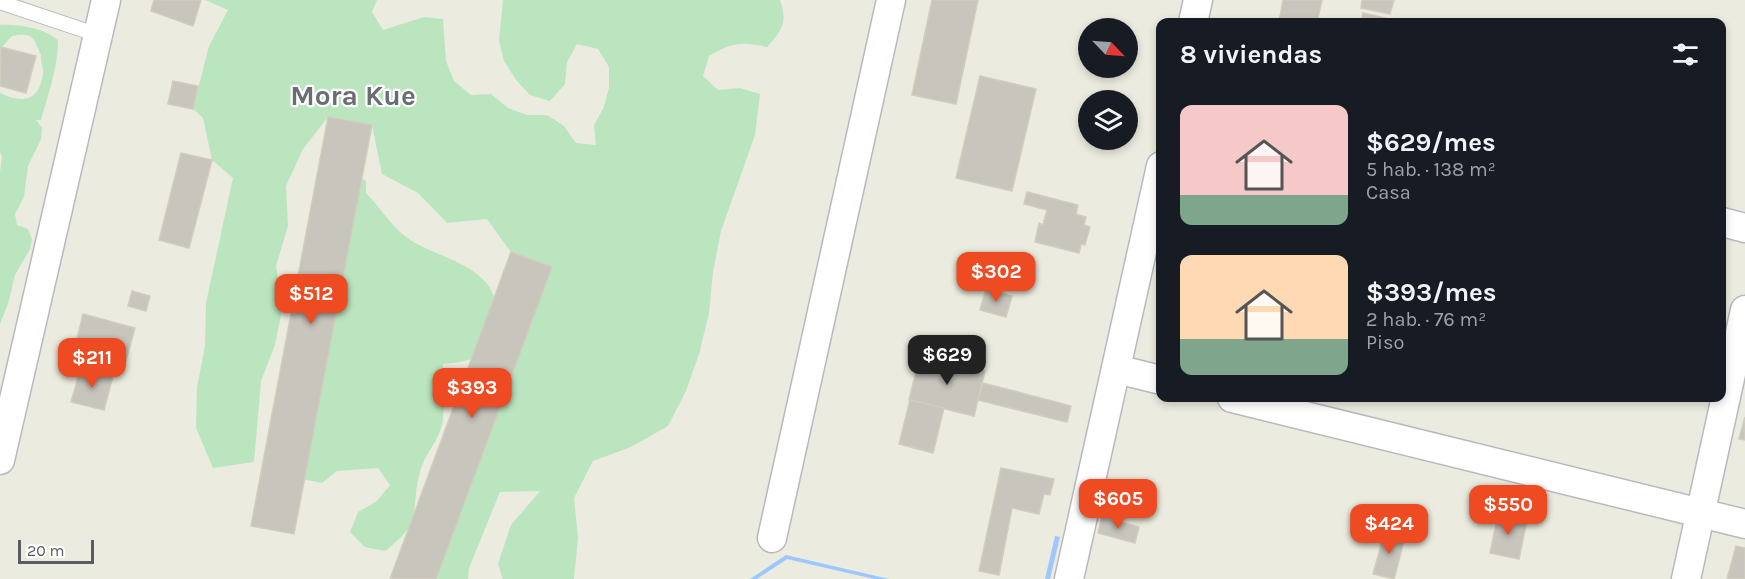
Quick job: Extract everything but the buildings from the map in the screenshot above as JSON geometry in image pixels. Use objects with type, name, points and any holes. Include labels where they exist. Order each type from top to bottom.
[{"type":"street","points":[[0,459],[106,0]]},
{"type":"street","points":[[772,538],[891,0]]},
{"type":"street","points":[[1194,18],[1198,0]]},
{"type":"street","points":[[1069,579],[1156,189]]},
{"type":"street","points":[[1726,223],[1745,228]]},
{"type":"street","points":[[1726,396],[1745,310]]},
{"type":"street","points":[[1116,369],[1156,379]]},
{"type":"street","points":[[1248,402],[1745,524]]},
{"type":"street","points":[[1686,579],[1725,402]]},
{"type":"lane","points":[[0,2],[98,35]]},
{"type":"green space","points":[[205,0],[377,0],[372,12],[383,30],[424,17],[443,19],[446,61],[454,81],[471,95],[491,94],[508,108],[527,115],[547,115],[564,126],[576,143],[596,145],[594,125],[604,107],[609,88],[609,67],[598,49],[577,44],[567,62],[565,84],[550,101],[530,95],[516,80],[504,61],[499,41],[503,0],[780,0],[783,14],[782,26],[767,47],[736,44],[709,56],[703,76],[718,90],[740,88],[760,94],[755,135],[721,231],[713,272],[709,313],[699,354],[686,391],[668,426],[631,447],[593,461],[574,498],[578,538],[574,579],[503,579],[498,564],[511,525],[540,491],[500,492],[469,568],[468,579],[417,579],[542,276],[552,267],[511,252],[487,219],[447,223],[418,193],[382,174],[372,125],[328,117],[303,149],[286,186],[288,226],[276,266],[283,305],[275,345],[261,381],[254,462],[213,468],[196,428],[197,387],[205,346],[206,303],[233,178],[212,160],[203,118],[193,109],[209,46],[228,10]]},
{"type":"green space","points":[[0,25],[15,25],[46,32],[58,40],[49,91],[41,120],[36,120],[42,128],[41,139],[28,166],[24,197],[15,214],[17,225],[28,229],[32,239],[30,249],[15,275],[0,324],[0,172],[2,157],[0,151],[0,93],[15,98],[28,98],[38,91],[43,71],[41,55],[34,40],[29,36],[12,36],[0,49]]},
{"type":"green space","points":[[348,170],[366,181],[366,193],[406,237],[476,273],[494,296],[497,312],[484,347],[478,355],[464,361],[443,364],[444,409],[441,429],[421,468],[410,525],[401,537],[385,551],[365,547],[350,532],[358,512],[377,501],[390,485],[378,468],[337,471],[322,483],[302,479],[293,313],[294,291],[300,271]]},
{"type":"water","points":[[1055,536],[1060,537],[1050,579],[1045,579]]},
{"type":"water","points":[[786,555],[889,579],[874,579],[787,559],[757,579],[750,579]]},
{"type":"district","name":"Mora Kue","points":[[353,95]]}]
